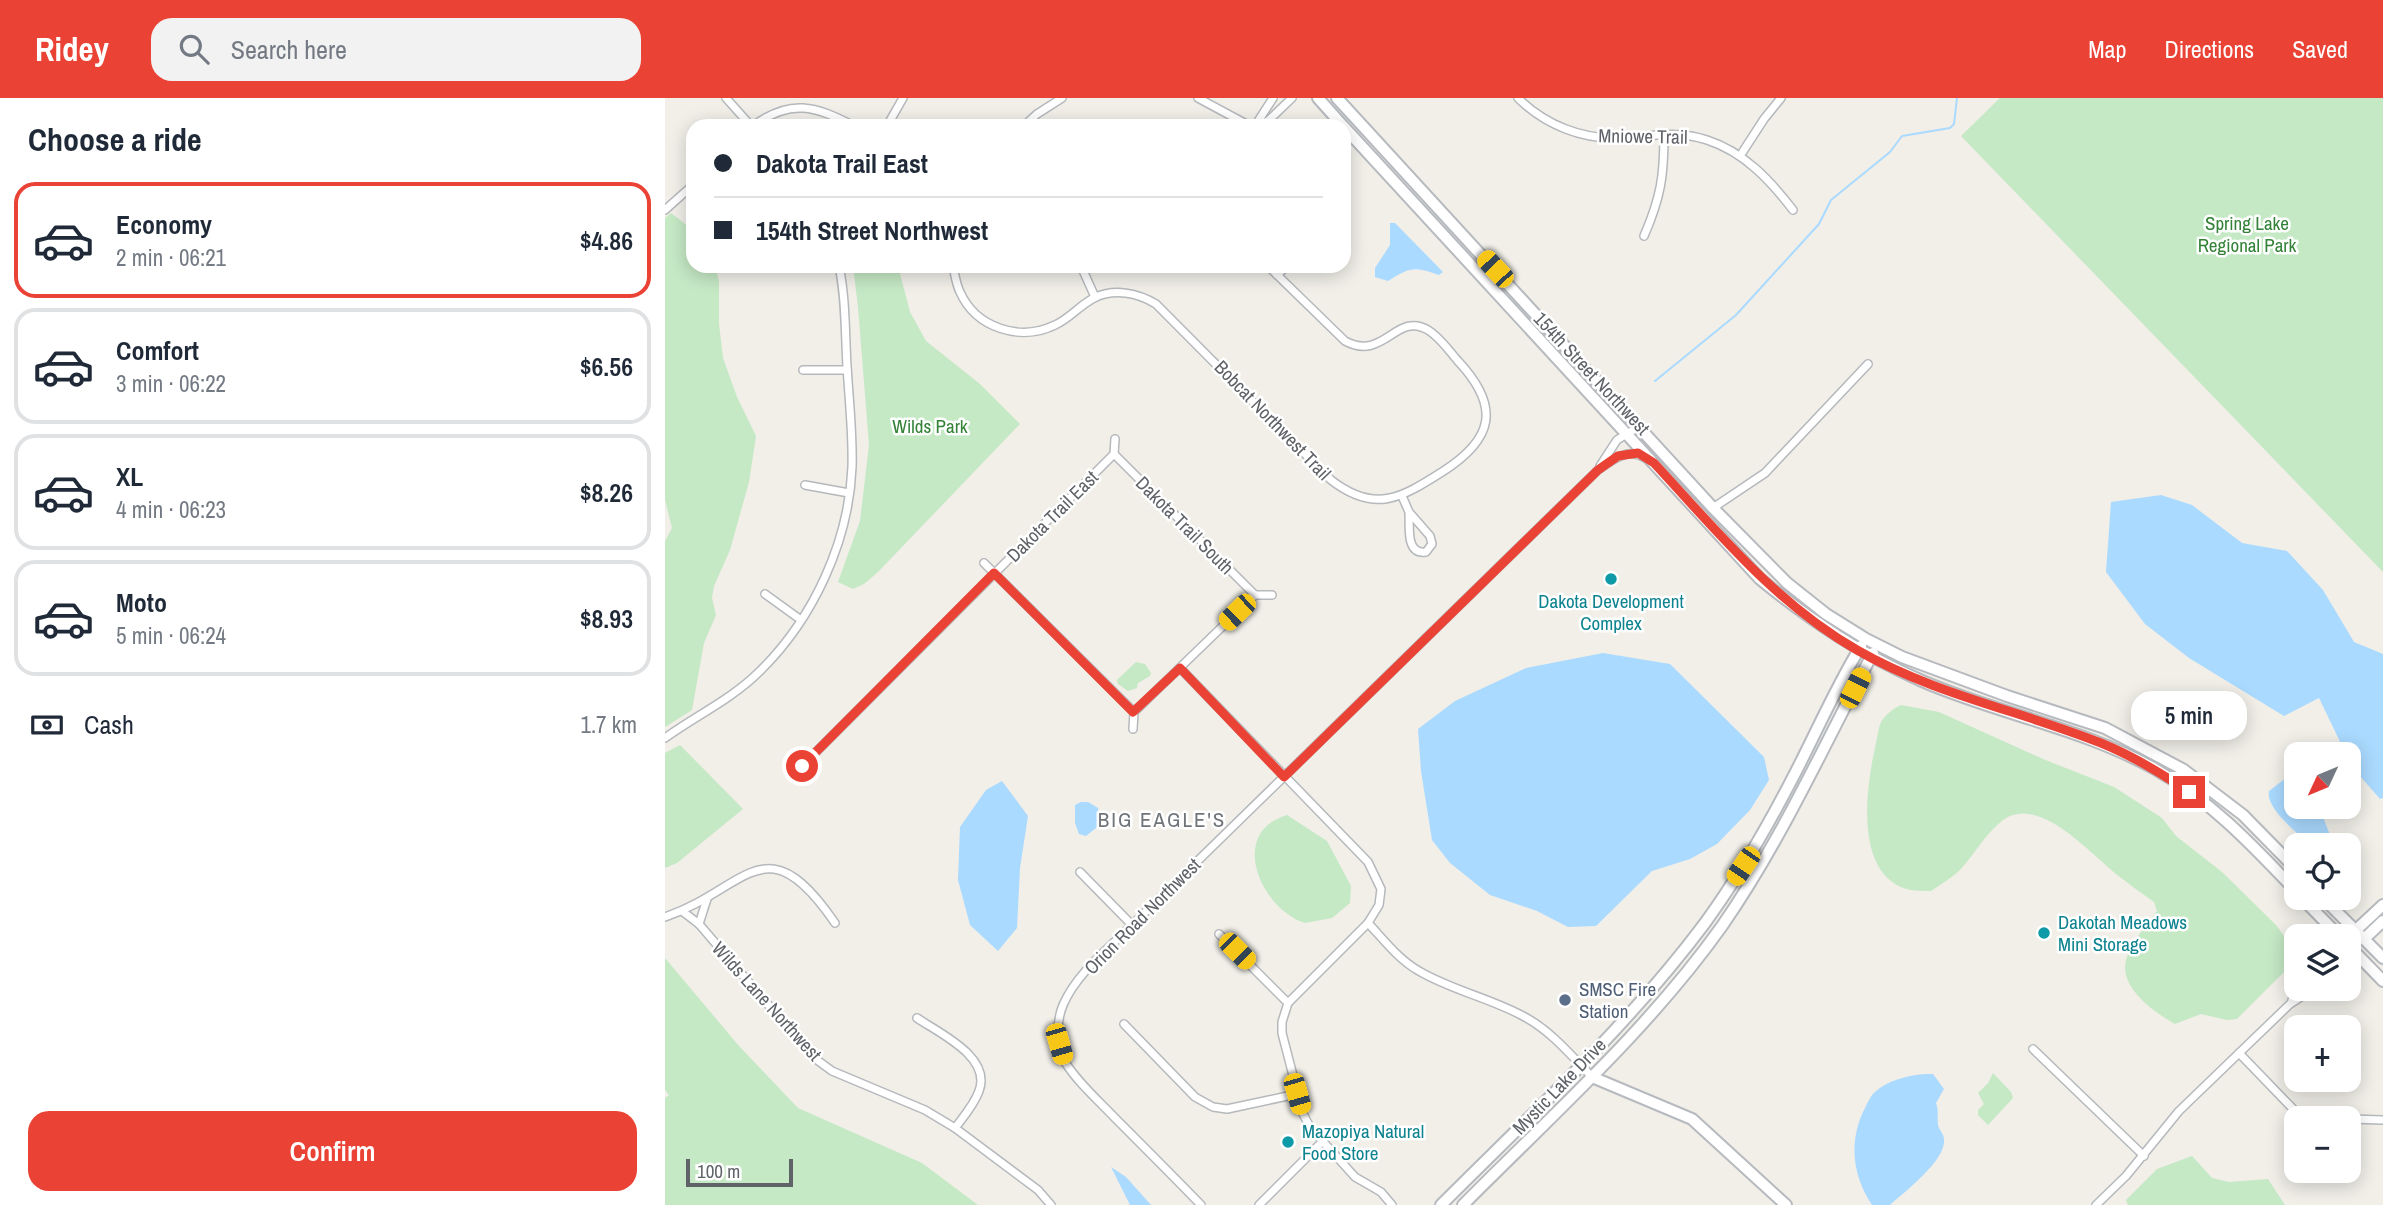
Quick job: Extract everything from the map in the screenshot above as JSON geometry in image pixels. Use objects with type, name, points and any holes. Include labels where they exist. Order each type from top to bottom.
[{"type":"street","points":[[726,98],[746,119]]},
{"type":"street","points":[[807,108],[808,98]]},
{"type":"street","points":[[891,119],[903,98]]},
{"type":"street","points":[[1032,119],[1062,98]]},
{"type":"street","points":[[1198,98],[1237,119]]},
{"type":"street","points":[[1260,119],[1273,98]]},
{"type":"street","points":[[1270,119],[1292,98]]},
{"type":"street","name":"154th Street Northwest","points":[[1318,98],[1338,119]]},
{"type":"street","name":"154th Street Northwest","points":[[1337,98],[1641,426],[1713,508],[1787,583],[1826,614],[1902,657],[2007,696],[2105,728],[2184,770],[2243,815],[2284,857]]},
{"type":"street","name":"Mniowe Trail","points":[[1518,98],[1550,121],[1580,134],[1620,138],[1664,133],[1706,139],[1741,156],[1776,188],[1793,210]]},
{"type":"street","points":[[1741,156],[1781,98]]},
{"type":"street","points":[[762,119],[792,107],[820,110],[839,119]]},
{"type":"street","points":[[1644,236],[1663,183],[1664,133]]},
{"type":"street","name":"154th Street Northwest","points":[[1351,134],[1760,579],[1793,607],[1858,651],[1924,681],[2102,743],[2156,770],[2206,804],[2251,844],[2284,878]]},
{"type":"street","points":[[665,210],[686,191]]},
{"type":"street","points":[[665,738],[733,695],[789,639],[825,576],[833,556],[840,537],[852,470],[852,426],[840,273]]},
{"type":"street","points":[[955,273],[959,291],[975,313],[998,328],[1012,332],[1040,331],[1056,325],[1095,297],[1084,273]]},
{"type":"street","name":"Bobcat Northwest Trail","points":[[1095,297],[1121,293],[1145,297],[1156,304],[1331,480],[1356,496],[1370,499],[1402,496],[1464,458],[1476,445],[1481,436],[1486,409],[1477,383],[1434,335],[1416,326],[1404,327],[1376,345],[1356,346],[1345,341],[1277,275]]},
{"type":"street","points":[[1713,508],[1765,473],[1868,364]]},
{"type":"street","points":[[803,370],[847,370]]},
{"type":"street","name":"Orion Road Northwest","points":[[1598,470],[1617,440],[1641,426]]},
{"type":"street","name":"Dakota Trail East","points":[[802,766],[1114,454],[1115,439]]},
{"type":"street","name":"Orion Road Northwest","points":[[1202,1205],[1084,1086],[1064,1060],[1059,1044],[1058,1026],[1062,1007],[1080,977],[1598,470],[1618,456],[1629,453],[1638,453],[1654,463]]},
{"type":"street","name":"Dakota Trail South","points":[[1114,454],[1255,595]]},
{"type":"street","points":[[805,485],[849,493]]},
{"type":"street","points":[[1402,496],[1409,512],[1432,540],[1426,552],[1419,553],[1411,545],[1409,512]]},
{"type":"street","points":[[984,563],[1133,712],[1133,729]]},
{"type":"street","points":[[765,594],[801,620]]},
{"type":"street","points":[[1133,712],[1255,595],[1272,595]]},
{"type":"street","name":"Mystic Lake Drive","points":[[1441,1205],[1581,1065],[1667,970],[1705,922],[1743,866],[1866,639]]},
{"type":"street","name":"Mystic Lake Drive","points":[[1463,1205],[1654,1012],[1723,925],[1785,823],[1878,645]]},
{"type":"street","points":[[1180,668],[1368,862],[1376,876],[1381,889],[1379,905],[1368,923],[1288,1003],[1282,1032],[1303,1114],[1355,1177],[1381,1192],[1392,1205]]},
{"type":"street","points":[[665,917],[707,899],[749,872],[777,868],[805,886],[821,902],[835,923]]},
{"type":"street","points":[[1080,872],[1132,925]]},
{"type":"street","name":"Wilds Lane Northwest","points":[[699,924],[707,899]]},
{"type":"street","points":[[2361,926],[2383,905]]},
{"type":"street","points":[[2314,910],[2327,924]]},
{"type":"street","points":[[2333,910],[2344,924]]},
{"type":"street","name":"Wilds Lane Northwest","points":[[683,911],[699,924],[813,1057],[832,1071],[925,1110],[955,1128],[1038,1190],[1051,1205]]},
{"type":"street","points":[[2361,941],[2383,921]]},
{"type":"street","points":[[1368,923],[1414,968],[1524,1016],[1564,1048],[1592,1077],[1692,1119],[1786,1205]]},
{"type":"street","points":[[1219,934],[1288,1003]]},
{"type":"street","points":[[2361,938],[2383,958]]},
{"type":"street","points":[[2361,960],[2383,981]]},
{"type":"street","points":[[2096,1205],[2144,1156],[2179,1111],[2295,1001]]},
{"type":"street","points":[[917,1018],[965,1050],[980,1071],[981,1088],[972,1106],[955,1128]]},
{"type":"street","points":[[1123,1024],[1195,1097],[1213,1107],[1227,1109],[1297,1094]]},
{"type":"street","points":[[2033,1049],[2144,1156]]},
{"type":"street","points":[[2239,1053],[2290,1106]]},
{"type":"street","points":[[2361,1119],[2383,1120]]},
{"type":"street","points":[[1259,1205],[1323,1141]]},
{"type":"green space","name":"Spring Lake Regional Park","points":[[2000,98],[2383,98],[2383,572],[1961,136]]},
{"type":"green space","points":[[671,213],[686,225],[686,273],[717,273],[723,358],[737,397],[756,436],[749,482],[730,550],[714,586],[712,598],[716,615],[704,643],[692,710],[665,727],[665,541],[672,528],[665,500],[665,218]]},
{"type":"green space","name":"Wilds Park","points":[[854,273],[900,273],[910,312],[926,341],[980,384],[1020,424],[877,573],[853,589],[838,582],[860,521],[869,445]]},
{"type":"green space","points":[[1136,662],[1145,664],[1151,673],[1138,683],[1137,688],[1128,691],[1118,684],[1117,680]]},
{"type":"green space","points":[[1901,705],[1939,712],[2043,759],[2114,787],[2162,818],[2176,836],[2222,872],[2276,925],[2284,936],[2284,972],[2237,1019],[2227,1020],[2201,1014],[2175,1024],[2157,1013],[2132,988],[2125,968],[2132,945],[2157,911],[2154,902],[2065,831],[2033,815],[2018,814],[2003,820],[1961,869],[1931,891],[1910,890],[1891,881],[1880,869],[1873,854],[1867,818],[1869,780],[1880,725]]},
{"type":"green space","points":[[680,745],[743,809],[677,863],[665,868],[665,753]]},
{"type":"green space","points":[[1287,815],[1327,841],[1351,886],[1350,903],[1332,918],[1305,923],[1289,915],[1275,903],[1264,887],[1257,870],[1255,853],[1258,838],[1269,824]]},
{"type":"green space","points":[[665,958],[739,1046],[798,1108],[922,1163],[978,1205],[665,1205],[665,1098],[669,1095],[665,1090]]},
{"type":"green space","points":[[1993,1073],[2011,1092],[2013,1098],[1988,1125],[1978,1115],[1978,1110],[1984,1104],[1978,1093]]},
{"type":"green space","points":[[2192,1156],[2212,1178],[2229,1182],[2268,1179],[2285,1205],[2128,1205],[2126,1200],[2157,1169]]},
{"type":"water","points":[[1390,223],[1395,223],[1443,272],[1439,275],[1412,269],[1388,281],[1375,277],[1375,268],[1390,245]]},
{"type":"water","points":[[2161,495],[2192,505],[2242,543],[2287,551],[2323,590],[2354,642],[2383,654],[2383,798],[2380,799],[2361,777],[2361,742],[2340,742],[2319,698],[2284,716],[2189,658],[2145,624],[2106,572],[2111,502]]},
{"type":"water","points":[[1603,653],[1670,664],[1764,757],[1769,780],[1750,810],[1717,844],[1690,859],[1652,871],[1596,926],[1568,927],[1537,911],[1490,895],[1450,863],[1432,840],[1421,771],[1418,729],[1455,701],[1526,668]]},
{"type":"water","points":[[2284,780],[2284,819],[2324,819],[2329,833],[2297,833],[2277,813],[2269,798],[2269,791]]},
{"type":"water","points":[[1002,781],[1028,816],[1020,868],[1017,928],[998,951],[970,925],[958,880],[960,827],[986,790]]},
{"type":"water","points":[[1088,802],[1098,808],[1101,824],[1086,836],[1079,834],[1075,823],[1075,805]]},
{"type":"water","points":[[1933,1074],[1944,1089],[1936,1103],[1938,1125],[1944,1137],[1943,1147],[1932,1166],[1890,1205],[1872,1205],[1860,1182],[1855,1157],[1860,1118],[1874,1093],[1886,1084]]},
{"type":"water","points":[[1111,1167],[1126,1177],[1151,1205],[1130,1205]]},
{"type":"waterway","points":[[1655,381],[1736,315],[1819,224],[1831,200],[1890,152],[1902,136],[1950,128],[1954,124],[1957,98]]},
{"type":"place","name":"Dakota Development Complex","points":[[1611,579]]},
{"type":"place","name":"Dakotah Meadows Mini Storage","points":[[2044,933]]},
{"type":"place","name":"SMSC Fire Station","points":[[1565,1000]]},
{"type":"place","name":"Mazopiya Natural Food Store","points":[[1288,1142]]},
{"type":"district","name":"BIG EAGLE'S","points":[[1162,820]]},
{"type":"route","points":[[802,766],[994,573],[1133,712],[1180,668],[1284,777],[1598,470],[1618,456],[1638,453],[1654,463],[1760,579],[1793,607],[1858,651],[1924,681],[2102,743],[2156,770],[2189,792]]}]
